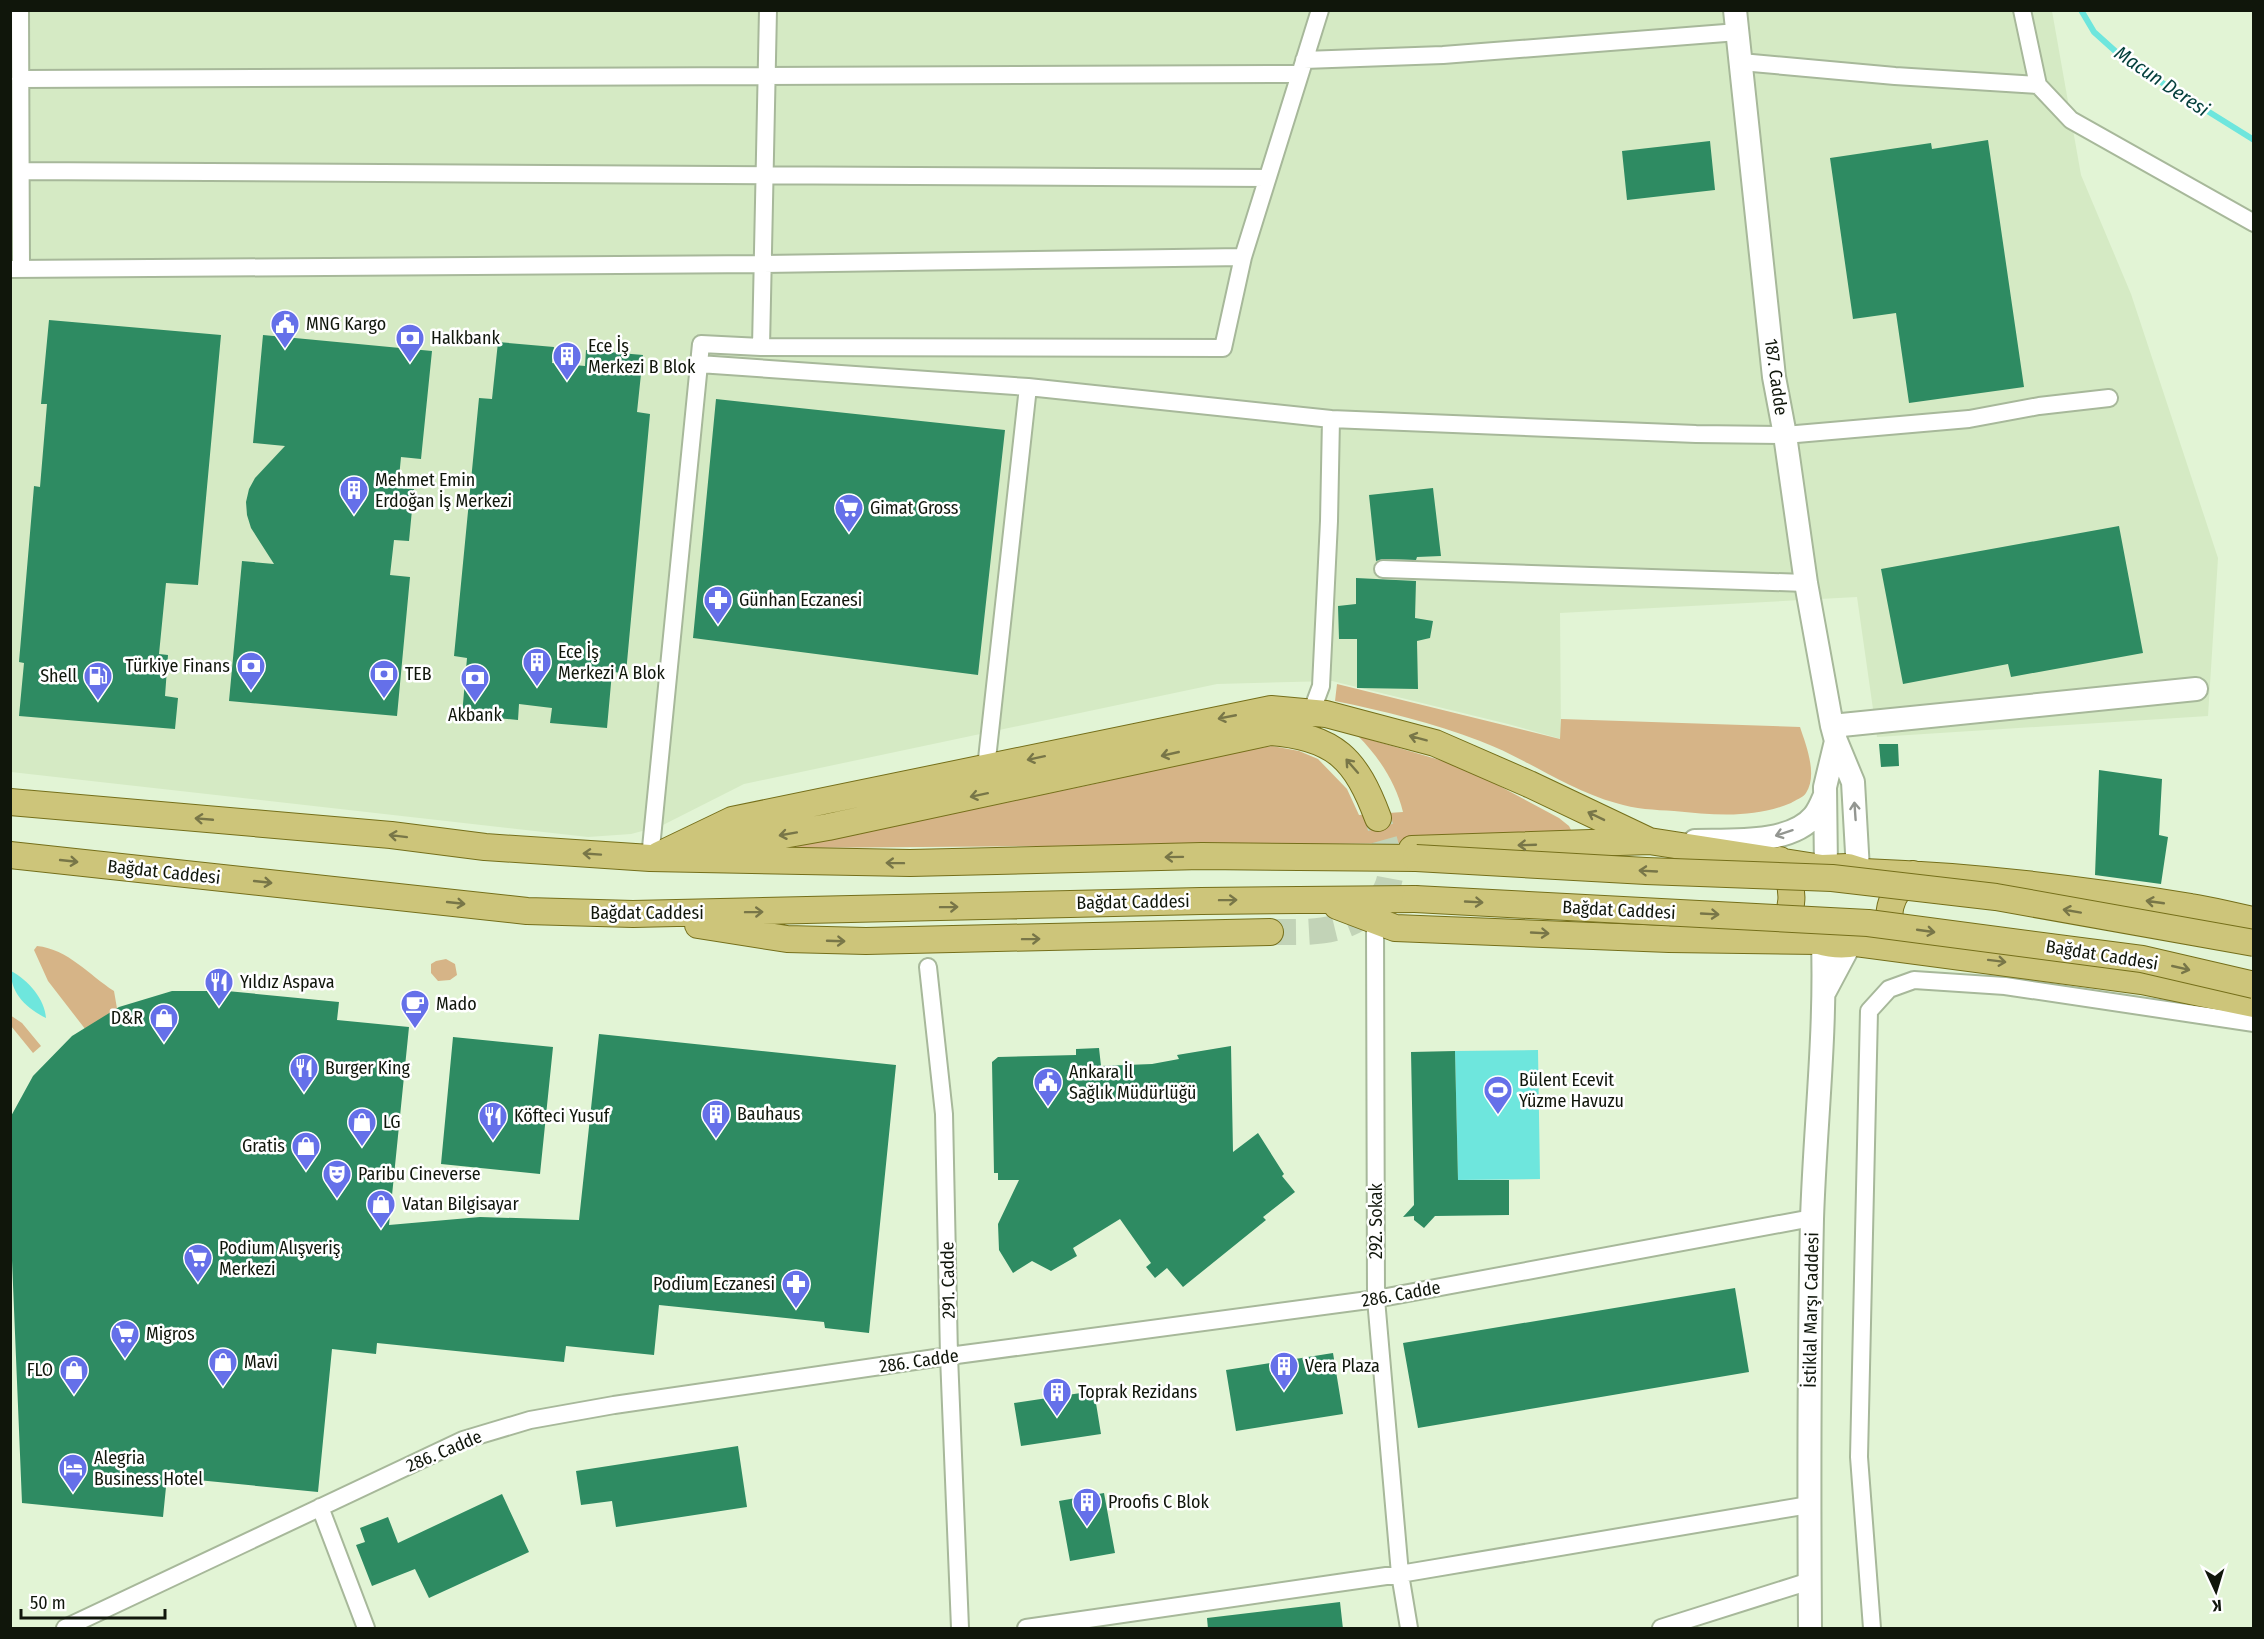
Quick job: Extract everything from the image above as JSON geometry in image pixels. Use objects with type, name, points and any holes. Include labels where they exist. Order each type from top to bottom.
[{"type":"main road","name":"187. Cadde","points":[[1736,21],[1773,377],[1785,435],[1806,583],[1834,734]]},
{"type":"main road","points":[[1834,734],[2196,689]]},
{"type":"main road","points":[[650,858],[732,820],[1194,723],[1271,709],[1326,714],[1435,743],[1529,784],[1649,841],[1824,868],[1848,867],[1861,871],[1984,879],[2193,907],[2253,920]]},
{"type":"main road","points":[[650,858],[828,827],[1271,732],[1298,734],[1330,746],[1355,768],[1370,795],[1378,818]]},
{"type":"main road","points":[[1821,941],[1805,915],[1804,905],[1810,884],[1824,868],[1825,795],[1834,734]]},
{"type":"main road","points":[[1824,993],[1853,944],[1871,926],[1876,915],[1877,903],[1874,891],[1861,871],[1853,782],[1834,734]]},
{"type":"main road","points":[[10,784],[53,789],[124,811]]},
{"type":"main road","points":[[1316,856],[1432,847],[1746,840],[1779,836],[1808,822],[1815,815],[1825,795]]},
{"type":"main road","name":"Bağdat Caddesi","points":[[10,802],[391,835],[485,847],[650,858],[910,863],[1316,856],[1416,858],[1646,871],[1832,878],[1996,897],[2253,944]]},
{"type":"main road","name":"Bağdat Caddesi","points":[[10,855],[527,911],[633,914],[1415,899],[1868,923],[2142,959],[2253,985]]},
{"type":"main road","points":[[10,870],[38,858]]},
{"type":"main road","points":[[1773,939],[1786,922],[1793,901],[1789,881],[1780,860]]},
{"type":"main road","points":[[1906,949],[1893,931],[1889,910],[1896,891],[1913,874]]},
{"type":"main road","points":[[1318,900],[1395,928],[1669,939],[1821,941],[1832,945],[1853,944],[1906,949],[2142,981],[2253,1004]]},
{"type":"main road","points":[[633,914],[787,939],[878,941],[1270,932]]},
{"type":"main road","name":"İstiklal Marşı Caddesi","points":[[1810,1629],[1812,1218],[1824,993],[1821,941]]},
{"type":"street","points":[[20,10],[21,171],[16,269],[764,264],[1242,257]]},
{"type":"street","points":[[761,347],[768,10]]},
{"type":"street","points":[[650,858],[701,344],[761,347],[1223,348],[1242,257],[1320,10]]},
{"type":"street","points":[[2022,10],[2038,85],[2071,120],[2253,223]]},
{"type":"street","points":[[20,79],[766,75],[1302,67],[1443,54],[1736,21]]},
{"type":"street","points":[[1741,62],[1895,76],[2038,85]]},
{"type":"street","points":[[21,171],[1267,178]]},
{"type":"street","points":[[699,364],[1028,387],[1331,419],[1696,434],[1785,435],[1969,419],[2039,406],[2109,398]]},
{"type":"street","points":[[986,768],[1028,387]]},
{"type":"street","points":[[1311,712],[1321,686],[1329,521],[1331,419]]},
{"type":"street","points":[[1383,569],[1806,583]]},
{"type":"street","name":"292. Sokak","points":[[1375,920],[1376,1299],[1400,1574],[1409,1629]]},
{"type":"street","name":"291. Cadde","points":[[928,968],[944,1114],[949,1356],[960,1629]]},
{"type":"street","points":[[1872,1629],[1859,1457],[1869,1011],[1889,989],[1914,980],[2005,986],[2253,1023]]},
{"type":"street","name":"286. Cadde","points":[[65,1629],[463,1440],[530,1420],[614,1405],[949,1356],[1376,1299],[1812,1218]]},
{"type":"street","points":[[1026,1629],[1400,1574],[1809,1505]]},
{"type":"street","points":[[320,1507],[366,1629]]},
{"type":"street","points":[[1661,1629],[1810,1581]]},
{"type":"shaded area","points":[[11,11],[2052,11],[2081,175],[2131,294],[2218,558],[2208,716],[1877,737],[1857,597],[1560,613],[1561,739],[1332,681],[1217,684],[744,784],[661,826],[631,834],[588,837],[11,772]]},
{"type":"shaded area","points":[[1337,684],[1560,739],[1561,719],[1800,727],[1810,760],[1811,778],[1805,795],[1801,798],[1762,812],[1704,814],[1630,807],[1581,790],[1497,748],[1462,735],[1408,718],[1335,701]]},
{"type":"shaded area","points":[[1358,736],[1457,765],[1559,818],[1569,826],[1573,834],[1567,842],[789,848],[1272,746],[1299,751],[1318,759],[1347,789],[1359,815],[1403,812],[1386,771]]},
{"type":"shaded area","points":[[37,946],[68,957],[114,991],[119,1020],[89,1034],[48,981],[34,950]]},
{"type":"shaded area","points":[[446,959],[455,964],[457,975],[450,980],[438,981],[431,973],[431,964]]},
{"type":"shaded area","points":[[10,1015],[22,1023],[41,1046],[33,1053],[11,1026]]},
{"type":"water","points":[[11,971],[24,979],[39,997],[46,1018],[32,1010],[21,999],[13,986]]},
{"type":"water","name":"Bülent Ecevit Yüzme Havuzu","points":[[1538,1050],[1540,1179],[1458,1180],[1455,1051]]},
{"type":"building","points":[[1988,140],[2024,387],[1909,403],[1896,313],[1853,319],[1830,158],[1931,143],[1932,149]]},
{"type":"building","points":[[1710,141],[1715,190],[1627,200],[1622,151]]},
{"type":"building","points":[[49,320],[221,335],[198,585],[166,583],[159,654],[168,655],[165,696],[178,698],[175,729],[19,716],[24,663],[19,662],[34,486],[40,487],[47,404],[41,404]]},
{"type":"building","name":"Mehmet Emin Erdoğan İş Merkezi","points":[[263,335],[432,351],[421,459],[401,457],[398,488],[414,489],[409,541],[394,540],[390,575],[410,577],[397,716],[229,701],[242,561],[274,564],[251,528],[246,502],[255,478],[285,446],[253,443]]},
{"type":"building","points":[[498,342],[554,347],[552,363],[585,366],[586,350],[643,355],[637,412],[650,414],[626,673],[612,672],[607,728],[550,723],[552,708],[519,704],[518,720],[462,715],[467,658],[454,656],[479,398],[492,399]]},
{"type":"building","name":"Gimat Gross","points":[[716,399],[1005,430],[978,675],[693,638]]},
{"type":"building","points":[[1433,488],[1441,556],[1417,557],[1416,560],[1383,559],[1376,561],[1369,495]]},
{"type":"building","points":[[2119,526],[2143,653],[2011,677],[2008,664],[1903,684],[1881,569]]},
{"type":"building","points":[[1356,578],[1416,581],[1415,618],[1433,621],[1430,638],[1417,641],[1418,689],[1357,688],[1357,639],[1339,639],[1338,606],[1356,604]]},
{"type":"building","points":[[1879,744],[1898,744],[1899,766],[1881,767]]},
{"type":"building","points":[[2099,770],[2162,779],[2159,835],[2168,837],[2161,884],[2095,875]]},
{"type":"building","name":"Podium Alışveriş Merkezi","points":[[172,991],[227,991],[339,1002],[337,1020],[409,1027],[389,1225],[480,1217],[579,1220],[599,1034],[896,1065],[869,1333],[825,1328],[824,1322],[659,1305],[654,1355],[566,1346],[564,1362],[377,1343],[376,1354],[332,1349],[318,1492],[167,1477],[163,1517],[22,1503],[10,1212],[10,1118],[33,1076],[72,1036],[119,1007]]},
{"type":"building","points":[[453,1037],[553,1047],[540,1174],[441,1164]]},
{"type":"building","points":[[1231,1046],[1233,1152],[1258,1133],[1284,1174],[1282,1176],[1295,1192],[1263,1217],[1266,1220],[1183,1287],[1167,1268],[1155,1278],[1146,1267],[1151,1263],[1120,1219],[1073,1248],[1077,1256],[1051,1271],[1032,1261],[1013,1273],[999,1250],[998,1224],[1019,1180],[998,1180],[998,1173],[994,1173],[992,1062],[998,1057],[1076,1055],[1076,1049],[1099,1048],[1101,1066],[1152,1064],[1179,1059],[1177,1055]]},
{"type":"building","points":[[1455,1051],[1458,1180],[1509,1180],[1509,1215],[1435,1216],[1424,1228],[1414,1220],[1414,1216],[1403,1217],[1414,1205],[1411,1052]]},
{"type":"building","points":[[1735,1288],[1749,1372],[1418,1428],[1403,1343]]},
{"type":"building","name":"Vera Plaza","points":[[1333,1353],[1343,1414],[1236,1431],[1226,1370]]},
{"type":"building","name":"Toprak Rezidans","points":[[1094,1391],[1101,1434],[1021,1446],[1014,1403]]},
{"type":"building","points":[[738,1446],[747,1507],[616,1527],[612,1501],[581,1505],[576,1471]]},
{"type":"building","name":"Proofis C Blok","points":[[1104,1493],[1115,1553],[1070,1561],[1059,1501]]},
{"type":"building","points":[[502,1494],[529,1552],[429,1598],[415,1569],[372,1586],[356,1545],[365,1542],[360,1528],[388,1517],[398,1543]]},
{"type":"building","points":[[1340,1602],[1343,1629],[1208,1629],[1207,1618]]},
{"type":"waterway","name":"Macun Deresi","points":[[2081,10],[2094,32],[2124,59],[2254,140]]},
{"type":"tunnel","points":[[1270,932],[1310,932],[1336,928],[1348,924],[1374,906],[1385,890],[1390,877],[1388,856],[1378,818]]},
{"type":"place","name":"MNG Kargo","points":[[285,350]]},
{"type":"place","name":"Halkbank","points":[[410,364]]},
{"type":"place","name":"Ece İş Merkezi B Blok","points":[[567,382]]},
{"type":"place","name":"Mehmet Emin Erdoğan İş Merkezi","points":[[354,516]]},
{"type":"place","name":"Gimat Gross","points":[[849,534]]},
{"type":"place","name":"Günhan Eczanesi","points":[[718,626]]},
{"type":"place","name":"Ece İş Merkezi A Blok","points":[[537,688]]},
{"type":"place","name":"Türkiye Finans","points":[[251,692]]},
{"type":"place","name":"TEB","points":[[384,700]]},
{"type":"place","name":"Shell","points":[[98,702]]},
{"type":"place","name":"Akbank","points":[[475,704]]},
{"type":"place","name":"Yıldız Aspava","points":[[219,1008]]},
{"type":"place","name":"Mado","points":[[415,1030]]},
{"type":"place","name":"D&R","points":[[164,1044]]},
{"type":"place","name":"Burger King","points":[[304,1094]]},
{"type":"place","name":"Ankara İl Sağlık Müdürlüğü","points":[[1048,1108]]},
{"type":"place","name":"Bülent Ecevit Yüzme Havuzu","points":[[1498,1116]]},
{"type":"place","name":"Bauhaus","points":[[716,1140]]},
{"type":"place","name":"Köfteci Yusuf","points":[[493,1142]]},
{"type":"place","name":"LG","points":[[362,1148]]},
{"type":"place","name":"Gratis","points":[[306,1172]]},
{"type":"place","name":"Paribu Cineverse","points":[[337,1200]]},
{"type":"place","name":"Vatan Bilgisayar","points":[[381,1230]]},
{"type":"place","name":"Podium Alışveriş Merkezi","points":[[198,1284]]},
{"type":"place","name":"Podium Eczanesi","points":[[796,1310]]},
{"type":"place","name":"Migros","points":[[125,1360]]},
{"type":"place","name":"Mavi","points":[[223,1388]]},
{"type":"place","name":"Vera Plaza","points":[[1284,1392]]},
{"type":"place","name":"FLO","points":[[74,1396]]},
{"type":"place","name":"Toprak Rezidans","points":[[1057,1418]]},
{"type":"place","name":"Alegria Business Hotel","points":[[73,1494]]},
{"type":"place","name":"Proofis C Blok","points":[[1087,1528]]}]
